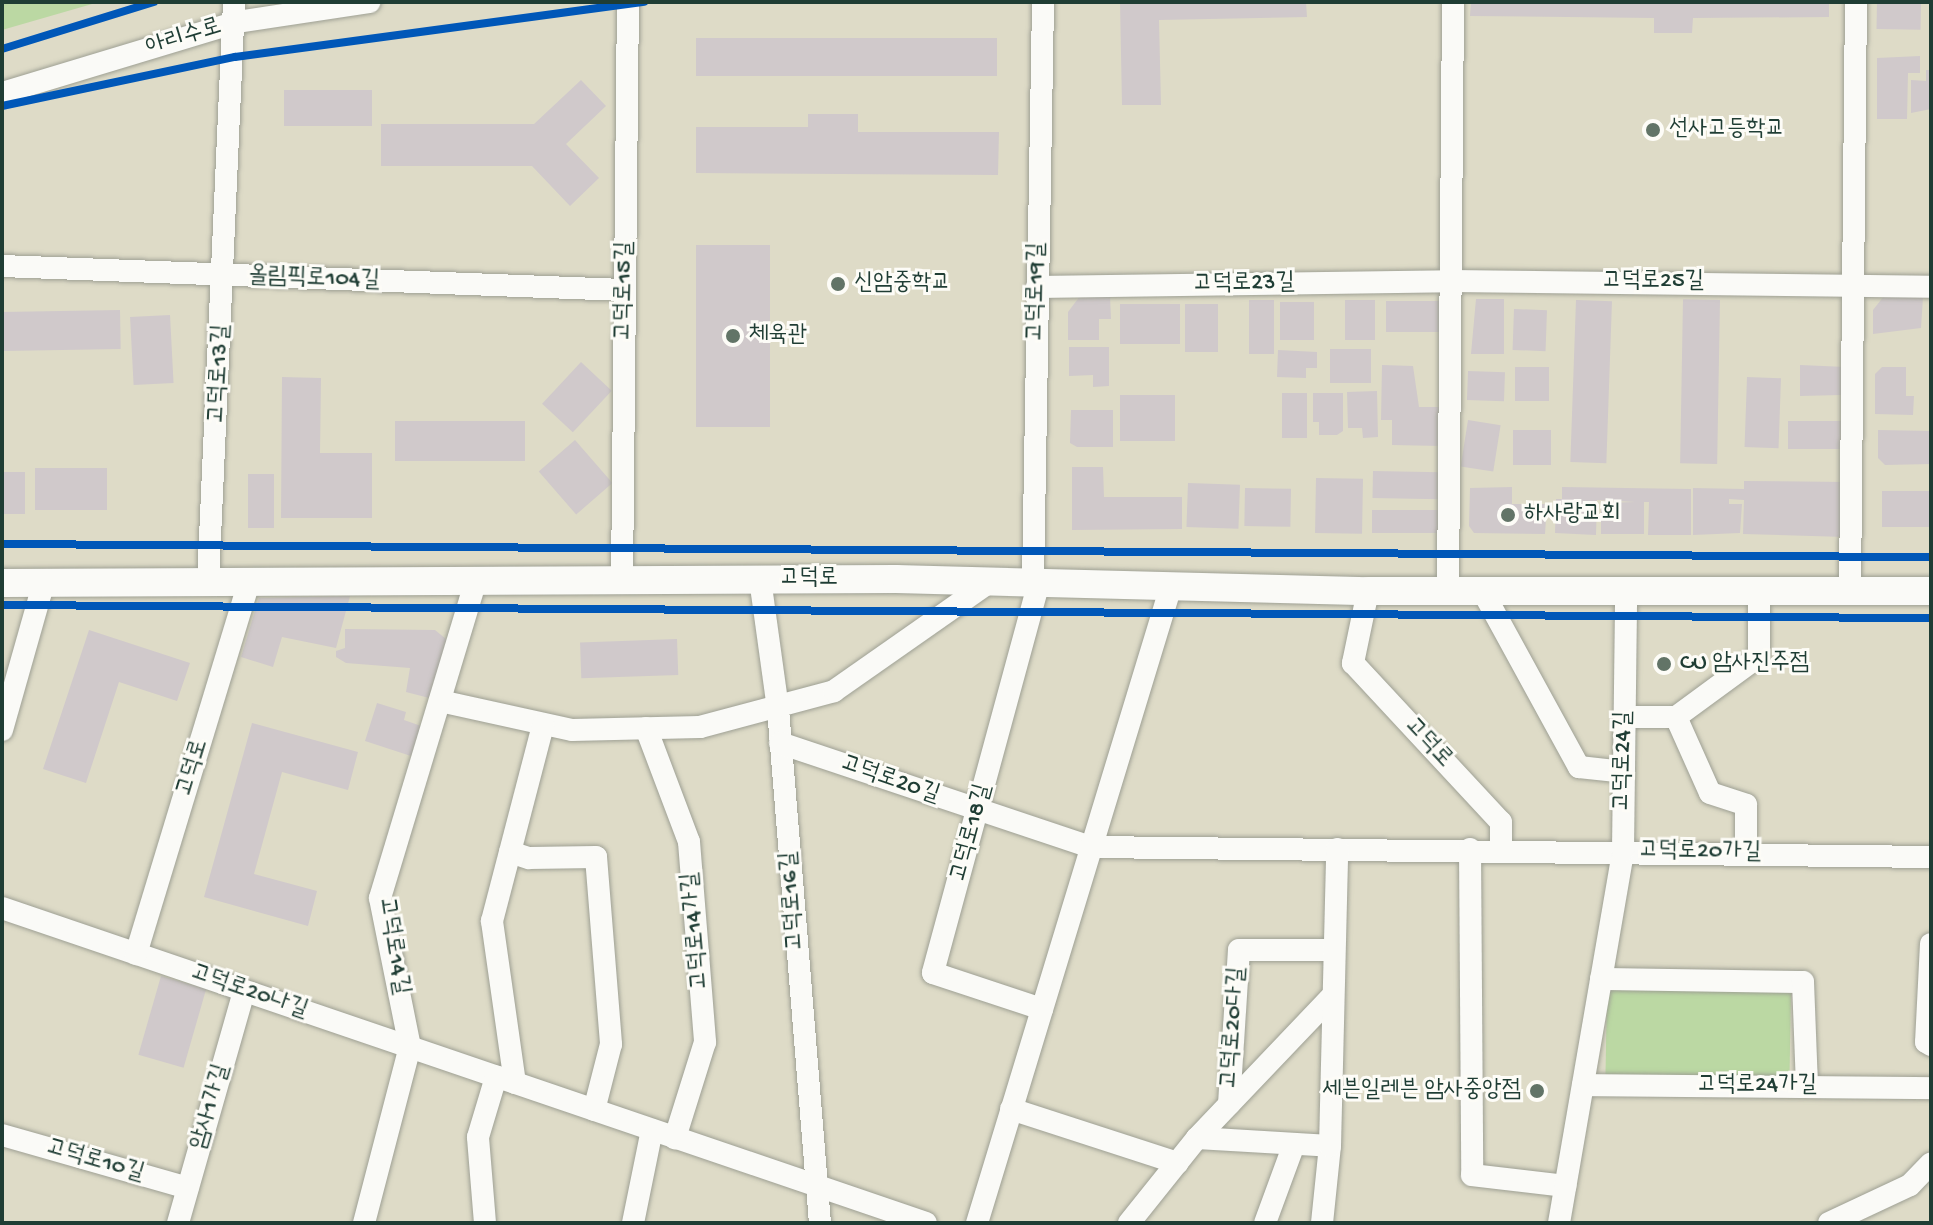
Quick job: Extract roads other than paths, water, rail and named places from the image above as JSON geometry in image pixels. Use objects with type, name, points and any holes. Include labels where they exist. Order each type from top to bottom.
[{"type":"main road","name":"고덕로","points":[[2,583],[760,579],[991,581],[1368,591],[1931,591]]},
{"type":"street","name":"아리수로","points":[[2,93],[235,12],[370,2]]},
{"type":"street","name":"고덕로15길","points":[[622,580],[628,2]]},
{"type":"street","name":"고덕로19길","points":[[1036,582],[1037,287],[1043,2]]},
{"type":"street","points":[[1448,590],[1453,2]]},
{"type":"street","points":[[1850,590],[1856,2]]},
{"type":"street","name":"고덕로13길","points":[[208,582],[225,275],[235,12]]},
{"type":"street","name":"올림픽로104길","points":[[2,266],[625,290]]},
{"type":"street","name":"고덕로23길","points":[[1037,287],[1451,281]]},
{"type":"street","name":"고덕로25길","points":[[1451,281],[1931,287]]},
{"type":"street","name":"고덕로16길","points":[[760,579],[778,709],[820,1223]]},
{"type":"street","name":"고덕로14길","points":[[364,1223],[410,1047],[380,898],[476,580]]},
{"type":"street","points":[[440,701],[572,730],[700,727],[778,709],[834,691],[991,581]]},
{"type":"street","points":[[2,730],[44,582]]},
{"type":"street","name":"고덕로","points":[[136,954],[249,582]]},
{"type":"street","name":"고덕로18길","points":[[1036,582],[980,809],[933,973],[1042,1009]]},
{"type":"street","points":[[977,1223],[1171,586]]},
{"type":"street","points":[[1482,590],[1579,767],[1624,772]]},
{"type":"street","name":"고덕로24길","points":[[1559,1223],[1623,851],[1626,590]]},
{"type":"street","points":[[1624,717],[1676,717],[1759,656],[1759,590]]},
{"type":"street","name":"고덕로","points":[[1368,591],[1353,663],[1501,822],[1501,850]]},
{"type":"street","points":[[1676,717],[1710,793],[1746,805],[1746,853]]},
{"type":"street","points":[[485,1223],[478,1137],[506,1080],[492,921],[543,725]]},
{"type":"street","name":"고덕로14가길","points":[[646,728],[689,842],[705,1042],[675,1138]]},
{"type":"street","name":"고덕로20길","points":[[780,743],[1091,847]]},
{"type":"street","name":"고덕로20가길","points":[[1091,847],[1470,849],[1931,857]]},
{"type":"street","points":[[1322,1223],[1330,1146],[1337,849]]},
{"type":"street","points":[[1470,849],[1472,1175],[1565,1186]]},
{"type":"street","points":[[510,852],[529,858],[596,857],[611,1044],[594,1110]]},
{"type":"street","name":"고덕로20나길","points":[[2,908],[926,1223]]},
{"type":"street","points":[[1931,944],[1926,1042],[1931,1045]]},
{"type":"street","name":"고덕로20다길","points":[[1229,1104],[1239,950],[1334,950]]},
{"type":"street","points":[[1601,979],[1803,982],[1807,1087]]},
{"type":"street","name":"암사1가길","points":[[178,1223],[244,991]]},
{"type":"street","name":"고덕로20다길","points":[[1129,1223],[1197,1138],[1333,995]]},
{"type":"street","name":"고덕로24가길","points":[[1583,1085],[1931,1088]]},
{"type":"street","points":[[1011,1109],[1177,1163]]},
{"type":"street","points":[[633,1223],[652,1130]]},
{"type":"street","name":"고덕로10길","points":[[2,1135],[188,1188]]},
{"type":"street","points":[[1197,1138],[1330,1146]]},
{"type":"street","points":[[1265,1223],[1294,1144]]},
{"type":"street","points":[[1829,1223],[1910,1185],[1931,1163]]},
{"type":"place","name":"선사고등학교","points":[[1653,130]]},
{"type":"place","name":"신암중학교","points":[[838,284]]},
{"type":"place","name":"체육관","points":[[733,336]]},
{"type":"place","name":"하사랑교회","points":[[1508,515]]},
{"type":"place","name":"CU 암사진주점","points":[[1664,664]]},
{"type":"place","name":"세븐일레븐 암사중앙점","points":[[1537,1091]]}]
